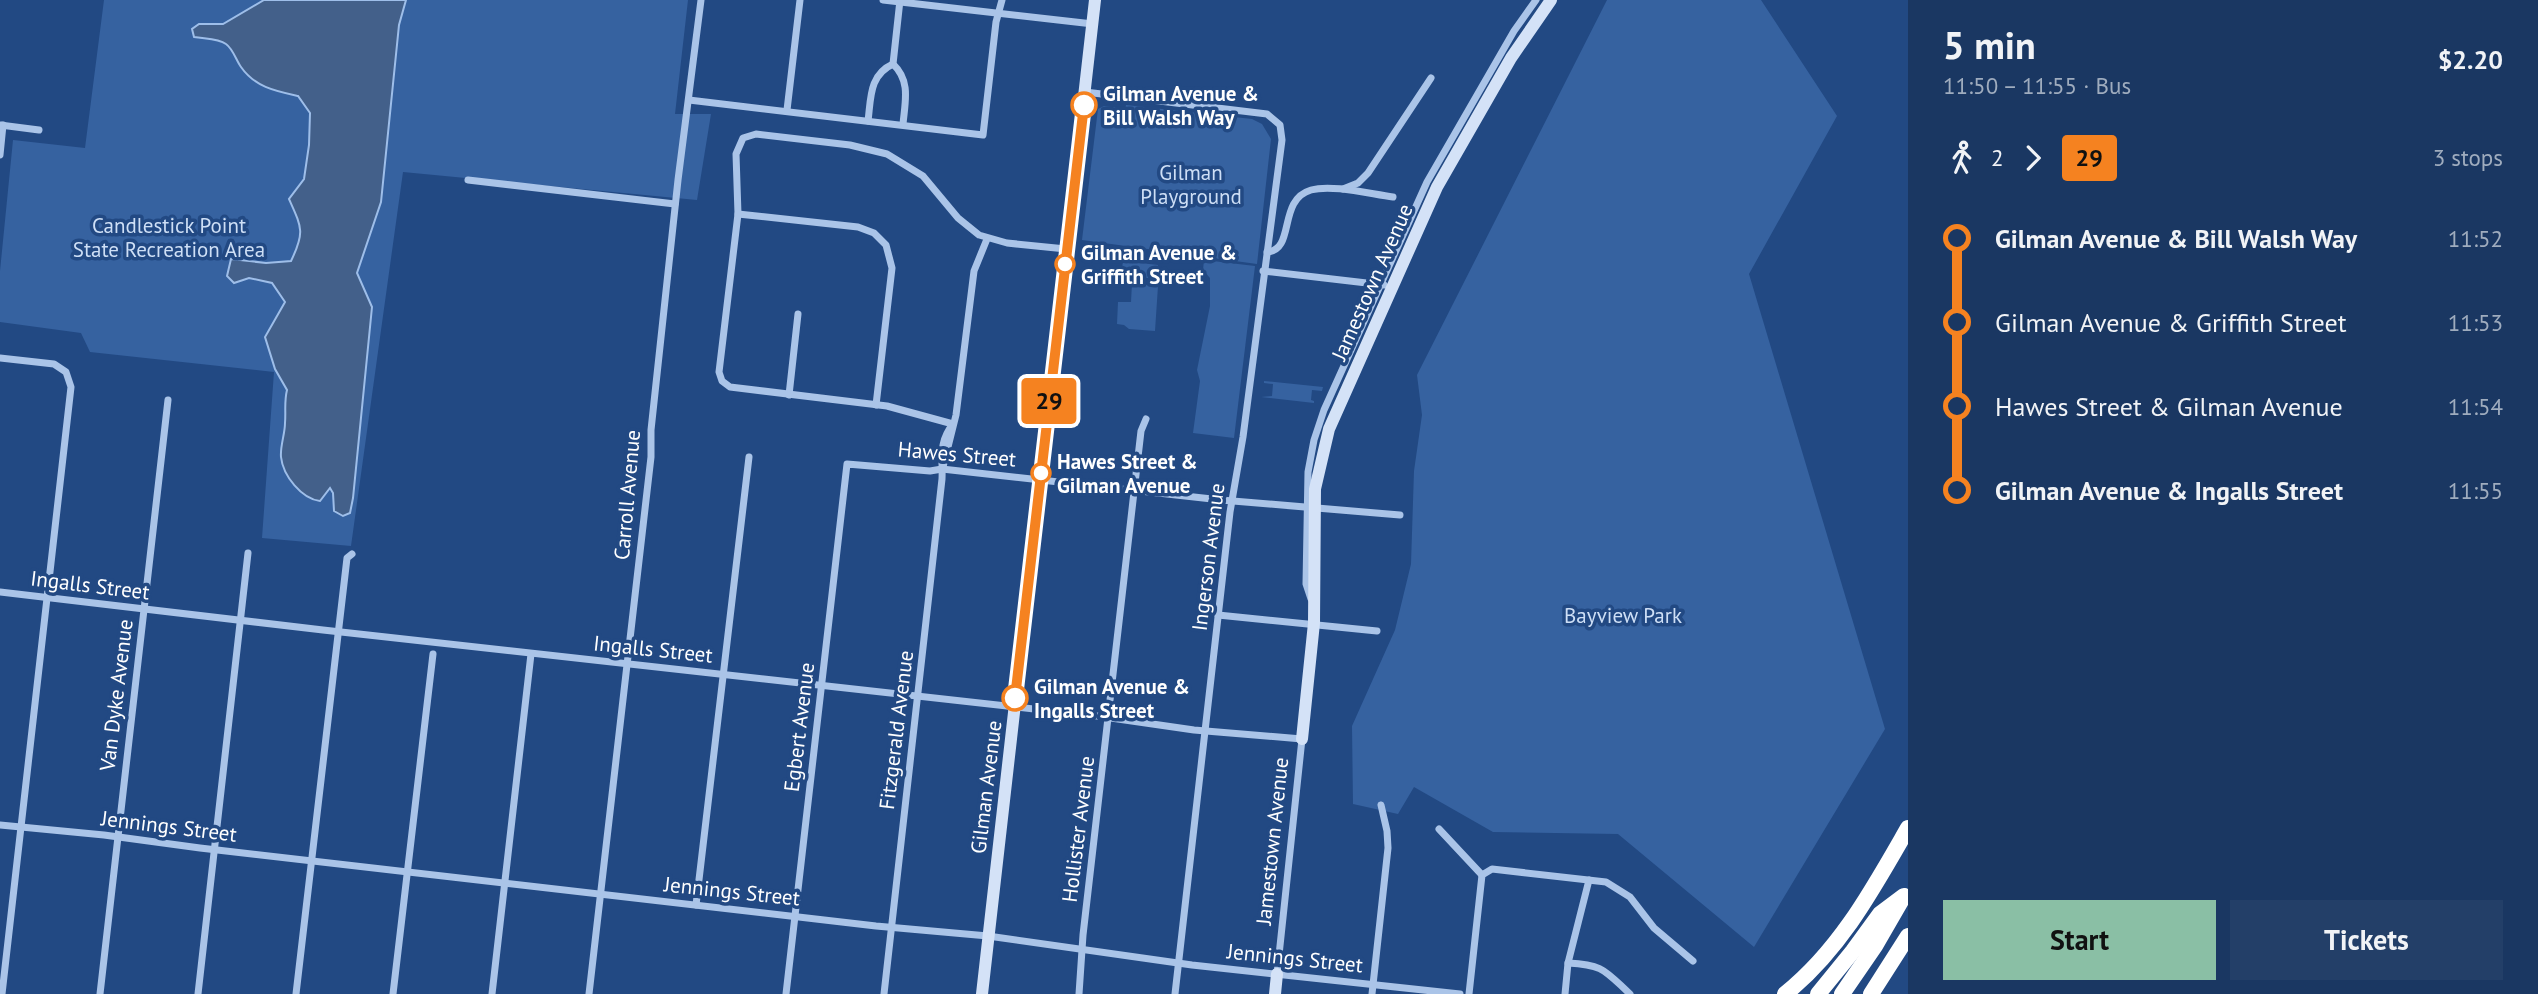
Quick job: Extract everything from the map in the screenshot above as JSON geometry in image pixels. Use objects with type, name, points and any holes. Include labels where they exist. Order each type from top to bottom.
[{"type":"highway","points":[[1785,994],[1816,966],[1850,925],[1908,828]]},
{"type":"highway","points":[[1818,994],[1880,914],[1906,892]]},
{"type":"highway","points":[[1842,994],[1875,946],[1906,892]]},
{"type":"highway","points":[[1871,994],[1908,936]]},
{"type":"highway","points":[[1883,994],[1908,947]]},
{"type":"street","name":"Carroll Avenue","points":[[589,994],[651,457],[651,430],[675,204],[701,0]]},
{"type":"street","points":[[787,110],[800,0]]},
{"type":"street","points":[[883,0],[1093,24]]},
{"type":"street","points":[[689,100],[983,135],[996,22],[1002,0]]},
{"type":"street","name":"Gilman Avenue","points":[[982,994],[1095,0]]},
{"type":"street","name":"Jamestown Avenue","points":[[1275,994],[1314,625],[1311,508],[1329,429],[1386,286],[1423,203],[1536,0]]},
{"type":"street","name":"Jamestown Avenue","points":[[1491,81],[1551,0]]},
{"type":"street","points":[[900,1],[893,64],[904,79],[906,91],[903,124]]},
{"type":"street","points":[[868,121],[872,85],[878,74],[893,64]]},
{"type":"street","points":[[1335,190],[1351,187],[1363,179],[1431,78]]},
{"type":"street","name":"Ingerson Avenue","points":[[1086,92],[1263,113],[1280,125],[1282,140],[1243,437],[1232,501],[1175,994]]},
{"type":"street","points":[[0,155],[2,125],[39,130]]},
{"type":"street","points":[[953,424],[876,405],[730,387],[725,384],[720,377],[738,214],[738,147],[743,138],[756,134],[850,145],[887,154],[923,176],[964,225],[987,239],[1066,249]]},
{"type":"street","points":[[468,180],[675,204]]},
{"type":"street","points":[[1267,252],[1275,251],[1282,242],[1290,210],[1298,197],[1311,190],[1393,197]]},
{"type":"street","points":[[738,214],[858,227],[874,233],[886,245],[892,268],[876,405]]},
{"type":"street","name":"Fitzgerald Avenue","points":[[884,994],[942,469],[956,414],[974,271],[987,239]]},
{"type":"street","points":[[1263,271],[1386,286]]},
{"type":"street","points":[[789,395],[798,314]]},
{"type":"street","points":[[0,358],[54,364],[66,372],[71,387],[2,994]]},
{"type":"street","name":"Van Dyke Avenue","points":[[100,994],[168,400]]},
{"type":"street","name":"Hollister Avenue","points":[[1079,994],[1083,935],[1141,431],[1146,419]]},
{"type":"street","points":[[696,905],[748,457]]},
{"type":"street","name":"Hawes Street","points":[[847,464],[930,471],[942,469],[1232,501],[1400,515]]},
{"type":"street","name":"Egbert Avenue","points":[[786,994],[847,464]]},
{"type":"street","points":[[198,994],[248,553]]},
{"type":"street","points":[[296,994],[337,631],[349,556]]},
{"type":"street","name":"Ingalls Street","points":[[0,592],[628,665],[1014,706],[1205,731],[1302,739]]},
{"type":"street","points":[[1218,615],[1377,631]]},
{"type":"street","points":[[393,994],[433,654]]},
{"type":"street","points":[[492,994],[531,654]]},
{"type":"street","points":[[1371,994],[1388,848],[1381,805]]},
{"type":"street","name":"Jennings Street","points":[[0,825],[988,936],[1192,965],[1460,994]]},
{"type":"street","points":[[1439,829],[1482,875],[1469,994]]},
{"type":"street","points":[[1482,875],[1492,869],[1606,882],[1630,897],[1654,928],[1693,961]]},
{"type":"street","points":[[1565,994],[1568,964],[1589,880]]},
{"type":"street","points":[[1568,964],[1594,964],[1606,971],[1630,994]]},
{"type":"green space","name":"Candlestick Point State Recreation Area","points":[[104,0],[331,0],[311,179],[289,199],[301,234],[298,246],[322,489],[349,489],[372,307],[357,274],[381,202],[399,25],[406,0],[688,0],[675,114],[711,114],[697,200],[403,172],[351,546],[262,538],[274,372],[90,352],[81,333],[0,322],[0,271],[13,140],[85,148]]},
{"type":"green space","name":"Bayview Park","points":[[1607,0],[1761,0],[1837,116],[1749,274],[1885,729],[1754,947],[1618,834],[1493,832],[1414,787],[1398,814],[1353,804],[1352,726],[1395,630],[1411,564],[1414,471],[1422,415],[1417,375]]},
{"type":"green space","name":"Gilman Playground","points":[[1126,105],[1252,119],[1262,124],[1271,139],[1257,264],[1082,240],[1098,109],[1104,106],[1125,109]]},
{"type":"green space","points":[[1204,260],[1255,266],[1234,438],[1193,433],[1200,381],[1197,370],[1210,306],[1210,278],[1203,270]]},
{"type":"green space","points":[[1123,261],[1158,265],[1156,279],[1121,275]]},
{"type":"green space","points":[[1132,283],[1158,286],[1155,331],[1129,329],[1117,324],[1118,302],[1131,302]]},
{"type":"green space","points":[[1264,381],[1323,387],[1322,391],[1312,390],[1311,400],[1314,403],[1261,397],[1272,396],[1273,384]]},
{"type":"shaded area","points":[[264,0],[406,0],[399,25],[381,202],[357,273],[372,307],[353,498],[350,513],[343,516],[334,511],[330,488],[320,501],[313,499],[300,491],[285,472],[281,453],[287,390],[275,369],[265,337],[285,302],[272,283],[249,278],[234,283],[227,276],[231,259],[266,263],[291,261],[300,230],[289,199],[304,179],[310,113],[298,96],[259,84],[241,67],[226,44],[194,37],[192,29],[199,24],[223,24]]},
{"type":"bus line","name":"29","points":[[1015,698],[1084,105]]},
{"type":"place","name":"Gilman Avenue & Bill Walsh Way","points":[[1084,105]]},
{"type":"place","name":"Gilman Avenue & Griffith Street","points":[[1065,264]]},
{"type":"place","name":"Hawes Street & Gilman Avenue","points":[[1041,473]]},
{"type":"place","name":"Gilman Avenue & Ingalls Street","points":[[1015,698]]}]
